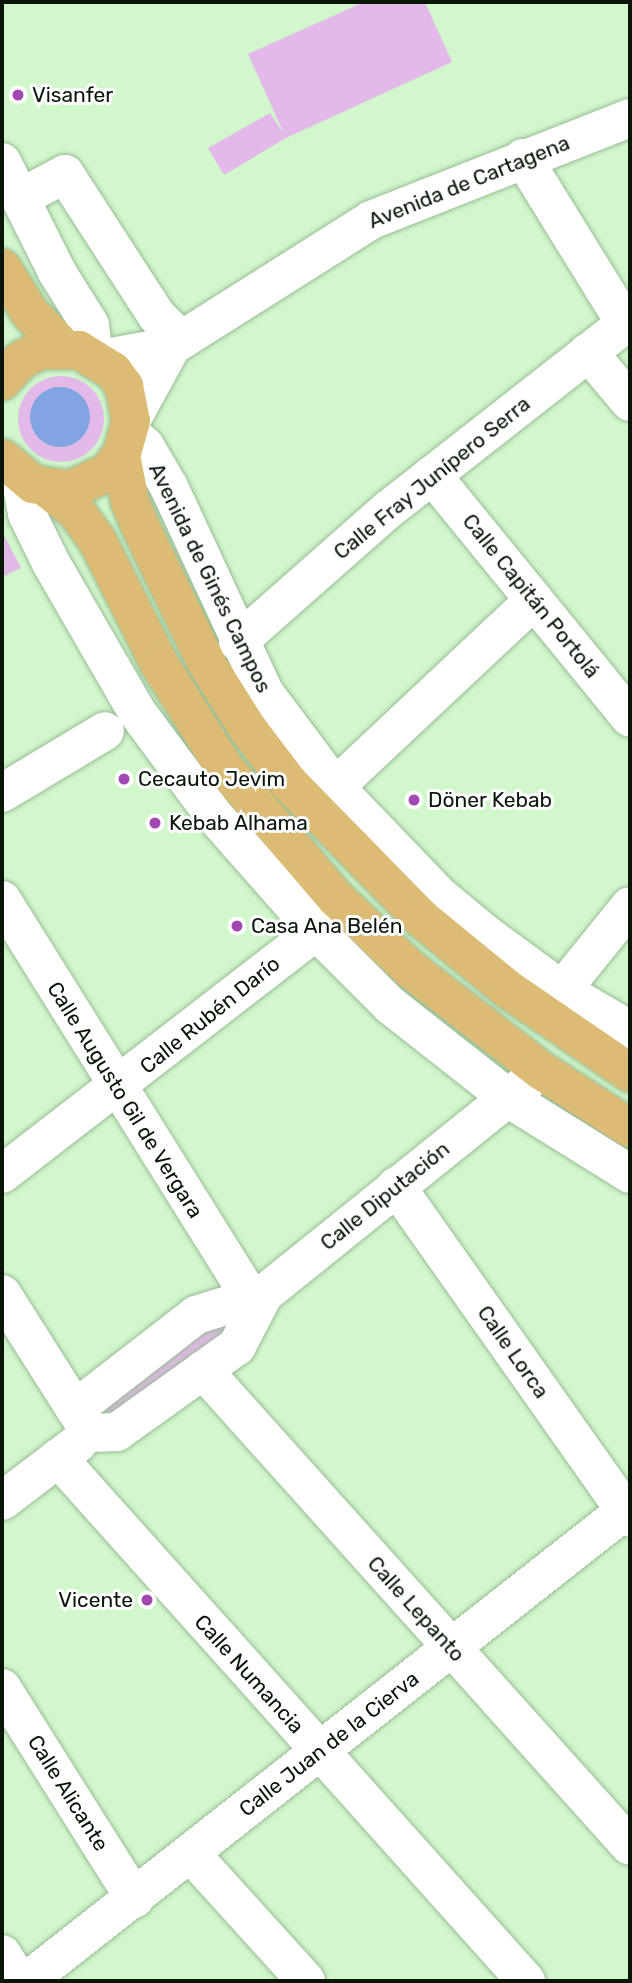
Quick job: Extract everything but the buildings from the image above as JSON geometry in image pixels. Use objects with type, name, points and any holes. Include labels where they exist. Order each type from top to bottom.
[{"type":"main road","points":[[2,268],[30,313],[124,386],[128,436],[90,484],[17,473]]},
{"type":"main road","points":[[2,381],[21,360],[41,350],[86,354]]},
{"type":"main road","name":"Avenida de Ginés Campos","points":[[128,436],[130,502],[141,528],[207,664],[247,729],[289,783],[421,918],[509,990],[630,1073]]},
{"type":"main road","points":[[17,473],[75,510],[97,540],[160,665],[224,767],[268,822],[336,898],[409,968],[542,1071],[630,1128]]},
{"type":"street","name":"Avenida de Cartagena","points":[[86,354],[176,343],[371,220],[630,118]]},
{"type":"street","points":[[523,158],[628,322]]},
{"type":"street","points":[[2,162],[57,272],[90,325],[86,354]]},
{"type":"street","points":[[20,198],[65,174],[176,343]]},
{"type":"street","name":"Calle Fray Junípero Serra","points":[[238,642],[432,475],[628,322]]},
{"type":"street","name":"Avenida de Cartagena","points":[[128,436],[176,343]]},
{"type":"street","points":[[588,352],[630,402]]},
{"type":"street","name":"Avenida de Ginés Campos","points":[[128,436],[145,446],[169,487],[238,642],[264,692],[335,787],[440,896],[562,990],[630,1030]]},
{"type":"street","points":[[17,473],[36,537],[136,712],[212,813],[316,930],[390,1005],[508,1098],[630,1174]]},
{"type":"street","name":"Calle Capitán Portolá","points":[[432,475],[534,600],[626,705]]},
{"type":"street","points":[[335,787],[534,600]]},
{"type":"street","points":[[2,793],[105,731]]},
{"type":"street","name":"Calle Augusto Gil de Vergara","points":[[2,900],[117,1089],[257,1296]]},
{"type":"street","points":[[562,990],[630,906]]},
{"type":"street","name":"Calle Rubén Darío","points":[[2,1174],[117,1089],[316,930]]},
{"type":"street","name":"Calle Diputación","points":[[257,1296],[542,1071]]},
{"type":"street","name":"Calle Lorca","points":[[396,1186],[628,1512]]},
{"type":"street","points":[[2,1294],[83,1421],[117,1432],[237,1346],[257,1296]]},
{"type":"street","points":[[2,1501],[58,1458],[83,1421],[196,1315],[257,1296]]},
{"type":"street","name":"Calle Lepanto","points":[[203,1370],[630,1846]]},
{"type":"street","name":"Calle Numancia","points":[[58,1458],[526,1981]]},
{"type":"street","name":"Calle Juan de la Cierva","points":[[27,1981],[135,1899],[318,1751],[628,1512]]},
{"type":"street","name":"Calle Alicante","points":[[2,1688],[135,1899]]},
{"type":"street","points":[[191,1854],[306,1981]]},
{"type":"street","points":[[2,1954],[19,1981]]},
{"type":"shaded area","points":[[364,2],[425,2],[452,62],[286,138],[224,175],[208,148],[270,113],[284,134],[248,54]]},
{"type":"shaded area","points":[[61,376],[77,380],[91,389],[100,403],[104,419],[100,435],[91,449],[77,458],[61,462],[45,458],[31,449],[22,435],[18,419],[22,403],[31,389],[45,380]]},
{"type":"shaded area","points":[[2,531],[21,568],[2,577]]},
{"type":"shaded area","points":[[221,1314],[234,1330],[106,1418],[108,1398]]},
{"type":"water","points":[[60,387],[77,392],[85,400],[90,417],[85,434],[77,442],[60,447],[43,442],[35,434],[30,417],[35,400],[43,392]]},
{"type":"place","name":"Visanfer","points":[[18,95]]},
{"type":"place","name":"Cecauto Jevim","points":[[124,779]]},
{"type":"place","name":"Döner Kebab","points":[[414,800]]},
{"type":"place","name":"Kebab Alhama","points":[[155,823]]},
{"type":"place","name":"Casa Ana Belén","points":[[237,926]]},
{"type":"place","name":"Vicente","points":[[147,1600]]}]
